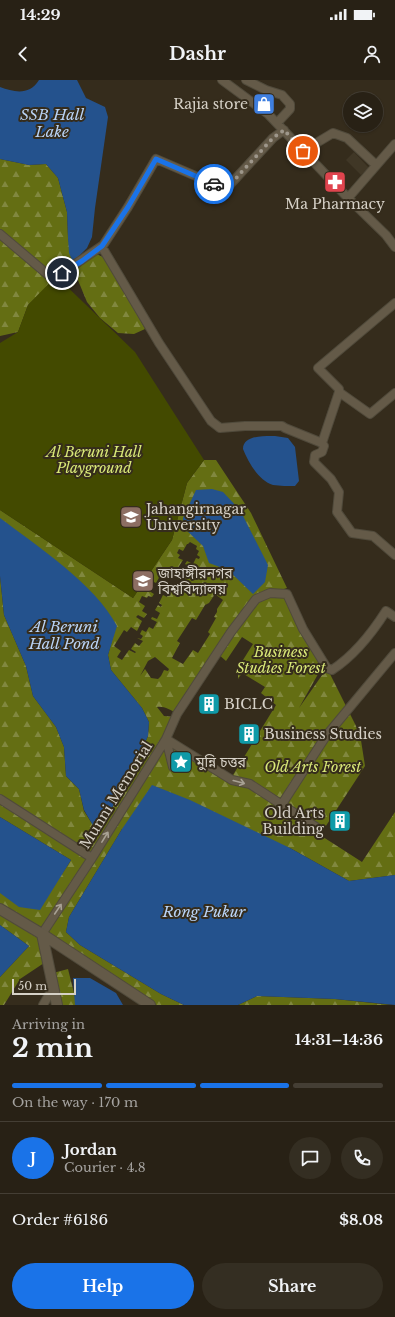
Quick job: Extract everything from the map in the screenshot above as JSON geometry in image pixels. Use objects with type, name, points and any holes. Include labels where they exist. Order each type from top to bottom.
[{"type":"street","points":[[222,80],[268,114],[348,198],[386,235],[395,247]]},
{"type":"street","points":[[246,80],[266,90],[282,95],[290,104],[290,109],[277,123]]},
{"type":"street","points":[[0,234],[53,280],[102,246],[128,207],[156,159],[226,189],[273,138],[284,130]]},
{"type":"street","points":[[303,151],[333,133],[347,138],[376,165]]},
{"type":"street","points":[[348,198],[395,144]]},
{"type":"street","points":[[102,246],[159,343],[210,421],[220,428],[282,426],[322,443]]},
{"type":"street","points":[[395,303],[318,368],[340,389],[322,443],[324,446],[322,452],[315,456],[314,462],[331,479],[339,492],[337,512],[352,533],[373,536],[395,555]]},
{"type":"street","points":[[339,392],[370,414],[395,393]]},
{"type":"street","points":[[173,767],[166,739],[177,714],[256,599],[270,593],[287,594],[303,629],[326,668],[332,670],[340,665],[371,634],[386,611],[395,617]]},
{"type":"street","points":[[282,804],[326,736],[395,653]]},
{"type":"street","name":"Munni Memorial","points":[[42,934],[92,858],[166,739],[232,780],[250,784],[316,827]]},
{"type":"street","points":[[0,799],[92,858]]},
{"type":"street","points":[[0,909],[42,934],[150,1005]]},
{"type":"street","points":[[42,934],[57,1005]]},
{"type":"street","points":[[43,1005],[53,988]]},
{"type":"shaded area","points":[[354,152],[369,168],[361,175],[346,160]]},
{"type":"green space","points":[[0,159],[29,165],[46,164],[58,178],[67,212],[68,238],[73,262],[28,305],[18,332],[0,336]]},
{"type":"green space","points":[[97,254],[104,258],[132,304],[145,329],[134,334],[118,333],[100,318],[87,302],[75,273],[77,269]]},
{"type":"green space","name":"Al Beruni Hall Playground","points":[[56,276],[135,352],[204,460],[187,483],[172,540],[133,598],[0,510],[0,343],[18,332],[28,305]]},
{"type":"green space","points":[[204,460],[216,460],[251,513],[287,588],[272,593],[287,594],[322,667],[299,708],[327,668],[360,734],[365,766],[320,835],[362,862],[395,812],[395,875],[349,881],[290,848],[122,829],[69,917],[66,932],[80,945],[161,994],[184,1005],[152,1005],[42,934],[47,961],[20,979],[4,1005],[0,1005],[0,977],[29,946],[0,925],[0,893],[62,874],[71,860],[0,817],[0,576],[4,615],[26,666],[33,696],[56,727],[64,747],[66,776],[79,789],[84,811],[98,833],[128,779],[148,736],[149,722],[142,708],[111,670],[108,655],[116,626],[0,521],[0,510],[133,598],[172,540],[187,483]],"holes":[[[190,542],[197,546],[196,549],[199,551],[197,555],[200,557],[199,559],[196,558],[193,564],[187,561],[185,564],[188,566],[186,569],[183,567],[178,577],[184,580],[182,584],[178,582],[174,589],[170,586],[166,593],[168,594],[167,597],[163,595],[159,603],[162,605],[161,607],[158,605],[155,610],[160,613],[157,619],[152,617],[151,619],[157,622],[153,629],[149,627],[146,632],[142,630],[140,634],[143,636],[141,639],[137,638],[143,641],[139,646],[135,643],[131,649],[136,652],[135,653],[129,650],[122,660],[117,657],[121,651],[114,646],[124,630],[127,632],[131,627],[137,631],[142,621],[136,617],[138,615],[144,618],[147,614],[142,611],[145,606],[139,602],[142,596],[147,598],[148,596],[152,597],[154,594],[149,591],[151,588],[147,585],[150,580],[156,583],[161,574],[169,579],[172,574],[169,572],[171,568],[176,571],[183,560],[178,558],[180,555],[177,553],[179,549],[183,551]],[[215,594],[223,600],[217,609],[214,617],[216,618],[208,632],[210,634],[198,653],[193,650],[183,664],[172,658],[180,643],[177,641],[192,618],[196,620],[205,605],[209,603]],[[242,637],[253,644],[238,668],[238,679],[242,673],[265,687],[261,693],[276,705],[232,779],[166,739],[175,717],[164,716],[157,707],[165,708],[177,714],[217,653],[226,661]],[[155,657],[169,669],[168,671],[164,670],[158,679],[151,678],[145,669],[140,676],[148,661]]]},
{"type":"green space","points":[[68,969],[77,1005],[60,1005],[53,973]]},
{"type":"green space","points":[[257,996],[335,999],[391,1005],[238,1005]]},
{"type":"water","name":"SSB Hall Lake","points":[[39,80],[77,80],[86,98],[105,107],[108,117],[92,237],[87,248],[73,262],[69,253],[67,212],[58,178],[46,164],[29,165],[0,159],[0,87],[16,91],[26,91],[31,89]]},
{"type":"water","points":[[260,436],[288,438],[295,447],[299,481],[295,486],[273,485],[263,480],[251,465],[243,449],[244,444],[250,439]]},
{"type":"water","points":[[212,489],[223,492],[240,510],[268,565],[265,582],[253,594],[228,570],[209,563],[203,546],[183,527],[183,518],[196,490]]},
{"type":"water","name":"Al Beruni Hall Pond","points":[[0,518],[64,567],[95,595],[107,610],[117,626],[108,655],[111,670],[142,708],[149,722],[148,736],[128,779],[98,834],[84,810],[79,789],[66,776],[64,747],[56,727],[33,696],[26,666],[4,615],[0,576]]},
{"type":"water","name":"Rong Pukur","points":[[152,785],[190,800],[290,848],[349,881],[395,875],[395,1005],[335,999],[257,996],[238,1005],[184,1005],[161,994],[80,945],[66,932],[69,917],[122,829]]},
{"type":"water","points":[[0,817],[71,860],[40,910],[19,907],[0,893]]},
{"type":"water","points":[[0,925],[29,946],[0,977]]},
{"type":"water","points":[[73,978],[90,978],[116,993],[123,1005],[75,1005]]},
{"type":"way so far","points":[[214,184],[226,189],[273,138],[284,130],[303,151]]},
{"type":"place","name":"Rajia store","points":[[264,104]]},
{"type":"place","name":"Ma Pharmacy","points":[[335,182]]},
{"type":"place","name":"Jahangirnagar University","points":[[131,517]]},
{"type":"place","name":"জাহাঙ্গীরনগর বিশ্ববিদ্যালয়","points":[[143,581]]},
{"type":"place","name":"BICLC","points":[[209,704]]},
{"type":"place","name":"Business Studies","points":[[249,734]]},
{"type":"place","name":"মুন্নি চত্তর","points":[[181,762]]},
{"type":"place","name":"Old Arts Building","points":[[340,821]]},
{"type":"route","points":[[62,273],[82,261],[102,246],[128,207],[156,159],[214,184]]},
{"type":"park label","name":"Business Studies Forest","points":[[281,660]]},
{"type":"park label","name":"Old Arts Forest","points":[[313,767]]}]
